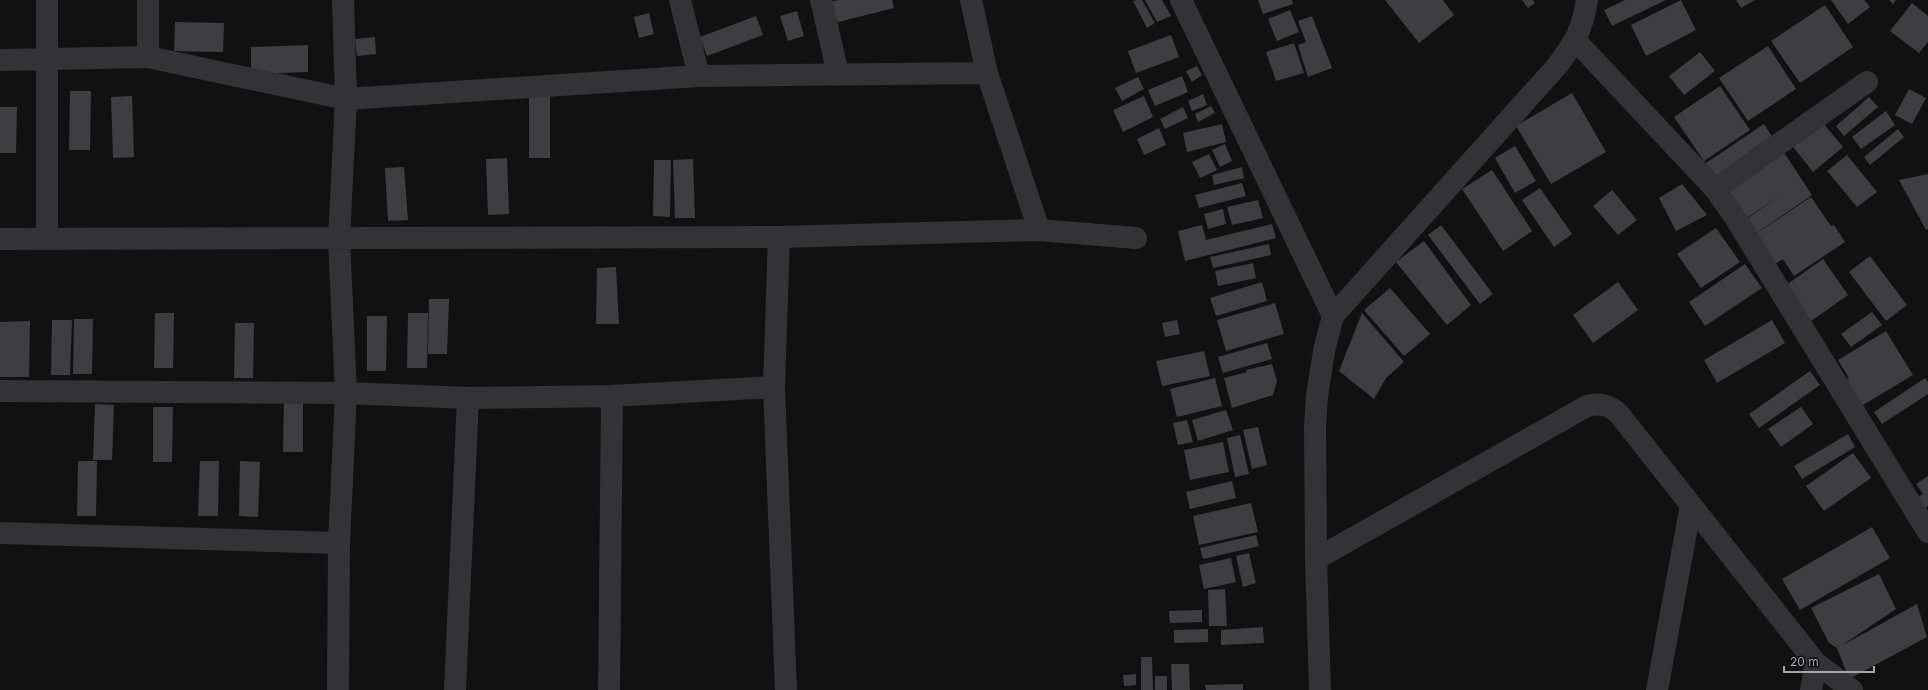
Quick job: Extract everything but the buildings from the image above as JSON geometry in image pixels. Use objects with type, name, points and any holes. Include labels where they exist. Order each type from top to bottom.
[{"type":"street","points":[[47,0],[47,239]]},
{"type":"street","points":[[148,0],[148,57]]},
{"type":"street","points":[[338,690],[339,543],[346,393],[339,239],[346,99],[343,0]]},
{"type":"street","points":[[680,0],[699,76]]},
{"type":"street","points":[[820,0],[838,74]]},
{"type":"street","points":[[971,0],[987,73],[1038,230]]},
{"type":"street","points":[[1181,0],[1333,316]]},
{"type":"street","points":[[1320,690],[1316,558],[1315,426],[1317,396],[1324,351],[1333,316],[1537,91],[1576,41],[1586,13],[1587,0]]},
{"type":"street","points":[[1576,41],[1714,189],[1736,218],[1928,532]]},
{"type":"street","points":[[0,60],[148,57],[346,99],[699,76],[987,73]]},
{"type":"street","points":[[1714,189],[1867,82]]},
{"type":"street","points":[[0,239],[779,237],[1038,230],[1136,238]]},
{"type":"street","points":[[779,237],[774,387],[786,690]]},
{"type":"street","points":[[0,391],[346,393],[468,398],[612,396],[774,387]]},
{"type":"street","points":[[609,690],[612,396]]},
{"type":"street","points":[[455,690],[468,398]]},
{"type":"street","points":[[1316,558],[1587,406],[1596,404],[1608,406],[1619,414],[1816,663],[1852,690]]},
{"type":"street","points":[[1658,690],[1691,505]]},
{"type":"street","points":[[0,533],[339,543]]},
{"type":"street","points":[[1810,690],[1816,663]]}]
